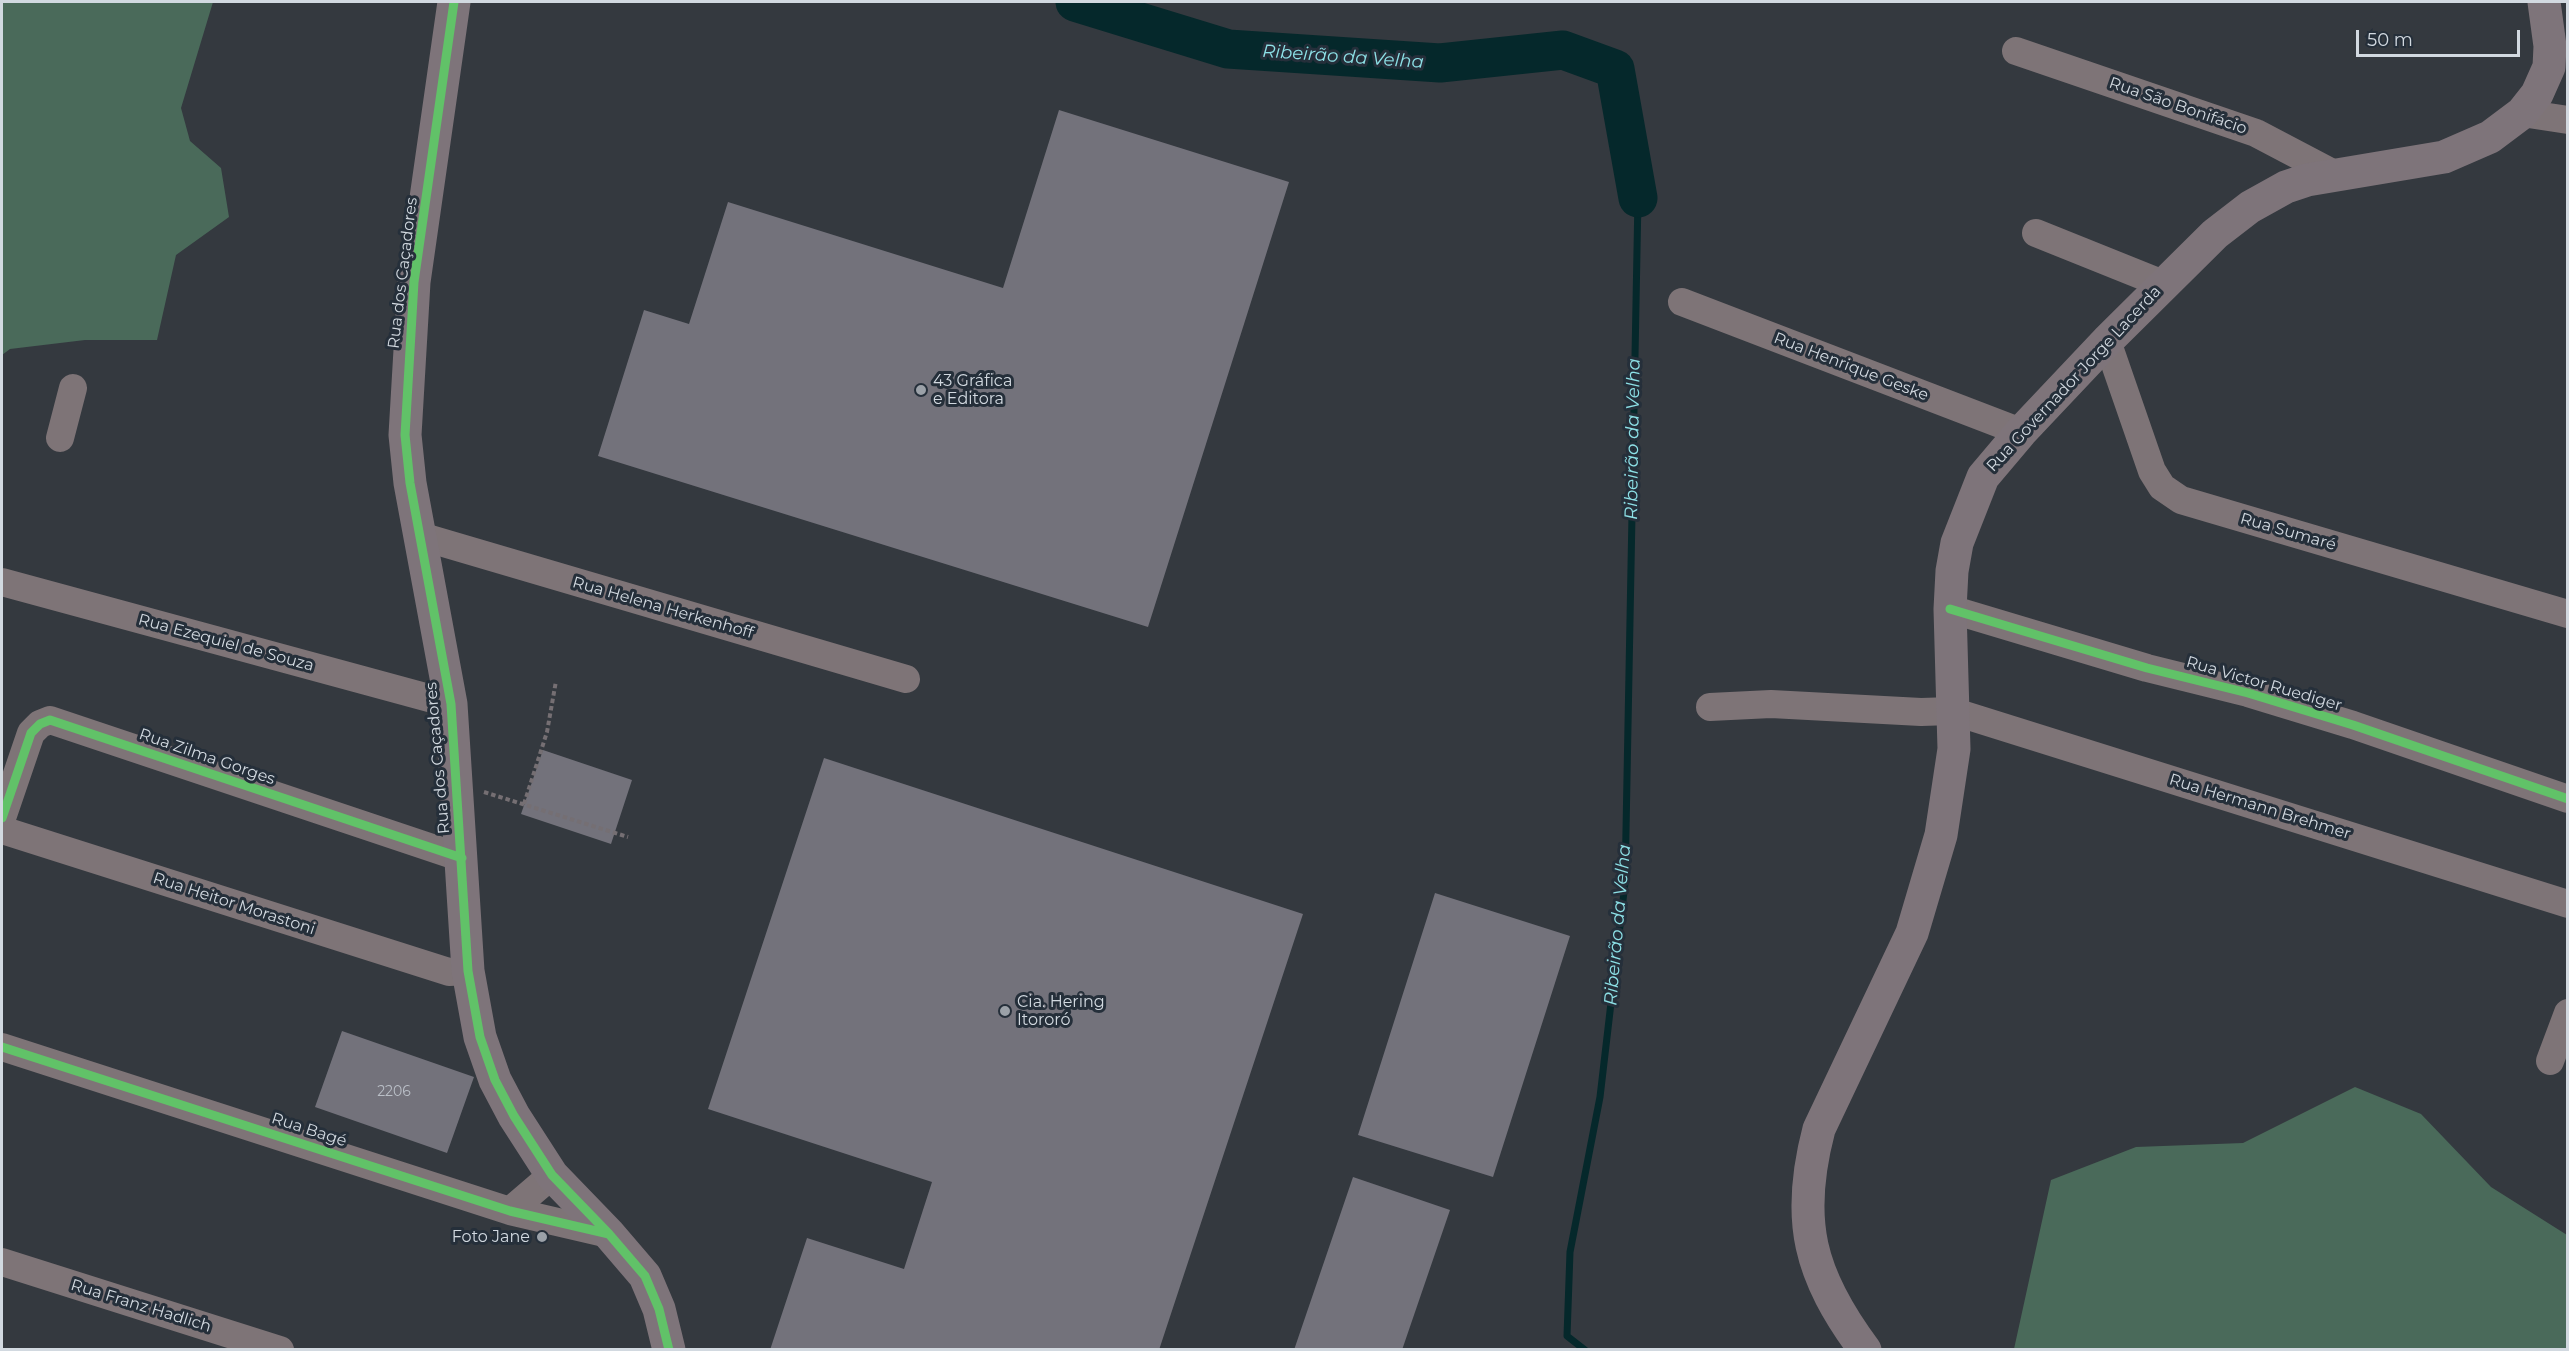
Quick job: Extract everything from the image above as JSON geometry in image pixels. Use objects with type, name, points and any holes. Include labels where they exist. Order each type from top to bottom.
[{"type":"main road","name":"Rua dos Caçadores","points":[[453,2],[414,282],[405,435],[420,536],[451,704],[468,971],[480,1037],[495,1080],[514,1116],[552,1175],[609,1233],[645,1276],[659,1309],[669,1350]]},
{"type":"main road","name":"Rua Governador Jorge Lacerda","points":[[1865,1350],[1831,1300],[1810,1245],[1807,1198],[1810,1161],[1819,1129],[1912,933],[1941,835],[1954,749],[1950,609],[1952,571],[1957,543],[1983,477],[2021,432],[2163,284],[2215,234],[2250,207],[2286,186],[2334,174],[2444,157],[2490,137],[2522,113],[2537,94],[2559,45],[2544,2]]},
{"type":"street","name":"Rua São Bonifácio","points":[[2016,51],[2256,133],[2334,174]]},
{"type":"street","points":[[2522,113],[2568,120]]},
{"type":"street","points":[[2036,233],[2163,284]]},
{"type":"street","name":"Rua Henrique Geske","points":[[1682,302],[2021,432]]},
{"type":"street","name":"Rua Sumaré","points":[[2107,341],[2152,471],[2162,487],[2181,500],[2568,614]]},
{"type":"street","points":[[60,438],[73,388]]},
{"type":"street","name":"Rua Helena Herkenhoff","points":[[420,536],[906,679]]},
{"type":"street","name":"Rua Ezequiel de Souza","points":[[2,582],[451,704]]},
{"type":"street","name":"Rua Victor Ruediger","points":[[1950,609],[2147,668],[2248,693],[2353,725],[2568,799]]},
{"type":"street","name":"Rua Hermann Brehmer","points":[[1710,707],[1771,704],[1921,712],[1952,711],[2568,904]]},
{"type":"street","name":"Rua Zilma Gorges","points":[[2,818],[31,734],[40,724],[50,720],[462,858]]},
{"type":"street","name":"Rua Heitor Morastoni","points":[[2,830],[449,972],[468,971]]},
{"type":"street","points":[[2550,1061],[2568,1013]]},
{"type":"street","name":"Rua Bagé","points":[[3,1052],[510,1211],[609,1233]]},
{"type":"street","points":[[510,1211],[552,1175]]},
{"type":"street","name":"Rua Franz Hadlich","points":[[2,1262],[280,1350]]},
{"type":"path","points":[[524,804],[547,732],[556,681]]},
{"type":"path","points":[[484,792],[628,837]]},
{"type":"green space","points":[[2,2],[213,2],[181,108],[190,141],[221,168],[229,217],[176,255],[157,340],[85,340],[10,349],[2,355]]},
{"type":"green space","points":[[2355,1087],[2421,1114],[2491,1187],[2567,1235],[2567,1349],[2014,1349],[2051,1180],[2136,1147],[2243,1143]]},
{"type":"building","name":"43 Gráfica e Editora","points":[[1059,110],[1289,182],[1148,627],[598,456],[644,310],[689,324],[728,202],[1003,288]]},
{"type":"building","points":[[543,750],[632,780],[611,844],[521,814]]},
{"type":"building","name":"Cia. Hering Itororó","points":[[824,758],[1303,914],[1159,1350],[770,1350],[807,1238],[904,1269],[932,1182],[708,1109]]},
{"type":"building","points":[[1435,893],[1570,936],[1493,1177],[1358,1135]]},
{"type":"building","points":[[342,1031],[474,1077],[447,1153],[315,1107]]},
{"type":"building","points":[[1353,1177],[1450,1210],[1402,1350],[1294,1350]]},
{"type":"waterway","name":"Ribeirão da Velha","points":[[1075,2],[1228,49],[1440,63],[1563,50],[1615,69],[1638,198]]},
{"type":"waterway","name":"Ribeirão da Velha","points":[[1585,1350],[1567,1336],[1570,1252],[1600,1097],[1625,883],[1638,198]]},
{"type":"cycle path","points":[[454,2],[414,282],[405,435],[410,483],[451,704],[468,971],[480,1037],[495,1080],[514,1116],[552,1175],[609,1234],[645,1276],[659,1309],[669,1350]]},
{"type":"cycle path","points":[[1950,609],[2147,668],[2248,693],[2353,725],[2568,799]]},
{"type":"cycle path","points":[[2,818],[31,733],[40,724],[50,720],[462,858]]},
{"type":"cycle path","points":[[2,1047],[510,1211],[609,1234]]},
{"type":"place","name":"43 Gráfica e Editora","points":[[921,390]]},
{"type":"place","name":"Cia. Hering Itororó","points":[[1005,1011]]},
{"type":"place","name":"Foto Jane","points":[[542,1237]]}]
